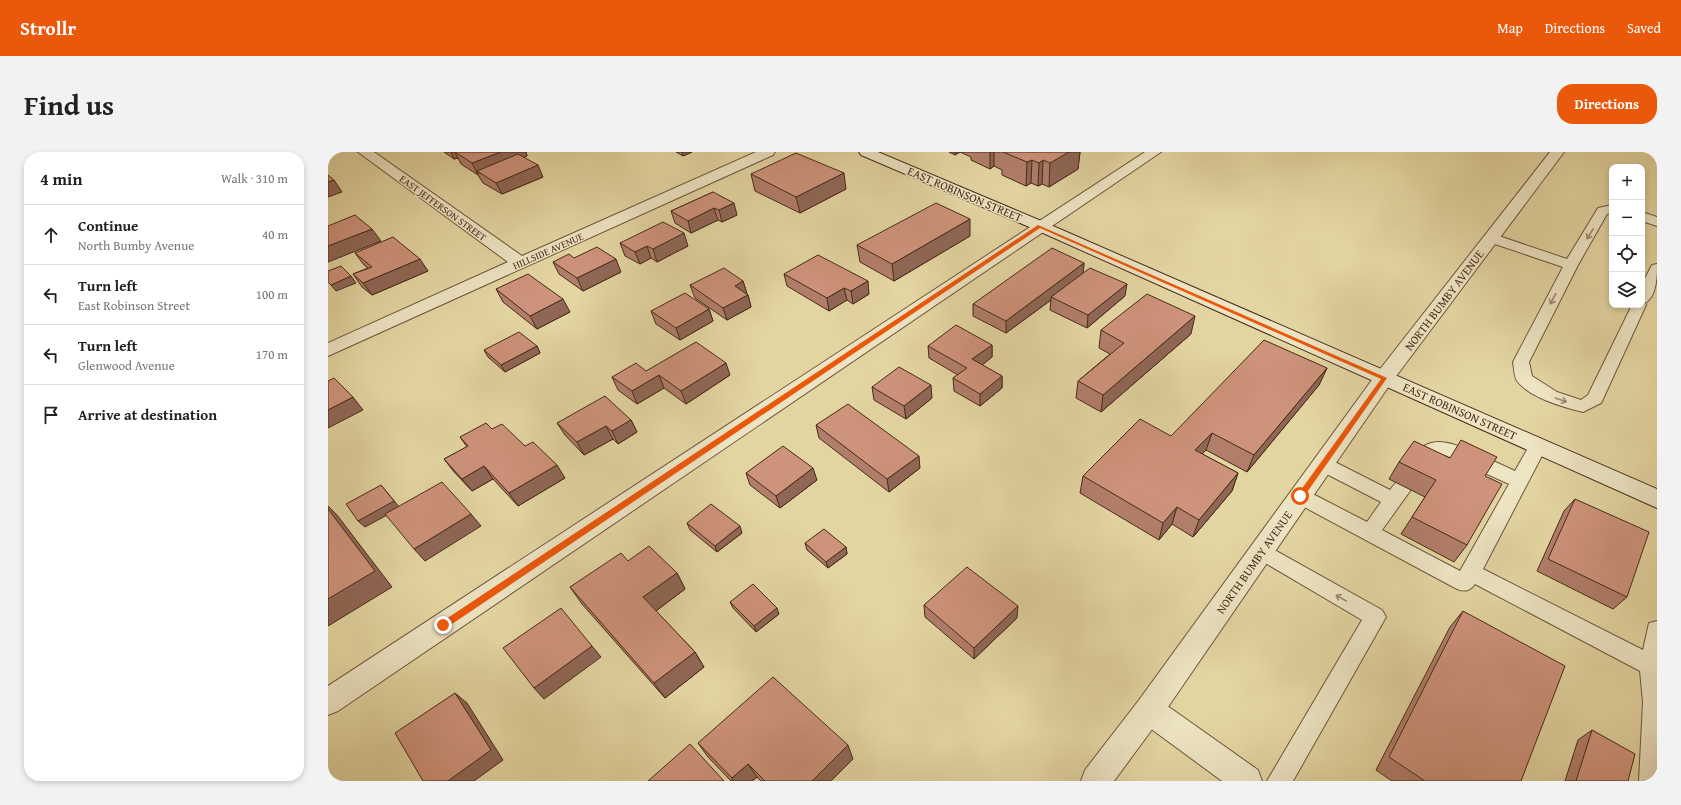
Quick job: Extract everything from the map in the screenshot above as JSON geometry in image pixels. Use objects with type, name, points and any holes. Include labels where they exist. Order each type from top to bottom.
[{"type":"street","name":"EAST JEFFERSON STREET","points":[[365,152],[520,263]]},
{"type":"street","name":"HILLSIDE AVENUE","points":[[328,350],[768,152]]},
{"type":"street","name":"EAST ROBINSON STREET","points":[[866,152],[1040,226],[1657,499]]},
{"type":"street","points":[[328,702],[1040,226],[1154,152]]},
{"type":"street","name":"NORTH BUMBY AVENUE","points":[[1096,781],[1149,710],[1384,378],[1557,152]]},
{"type":"street","points":[[1149,710],[1247,781]]},
{"type":"lane","points":[[1609,210],[1602,211],[1571,264],[1521,362],[1524,378],[1548,396],[1583,406],[1595,399],[1638,308]]},
{"type":"lane","points":[[1645,217],[1657,222]]},
{"type":"lane","points":[[1491,238],[1571,264]]},
{"type":"lane","points":[[1645,293],[1657,268]]},
{"type":"lane","points":[[1300,496],[1464,582],[1471,572],[1538,446]]},
{"type":"lane","points":[[1445,465],[1421,460],[1430,449],[1441,447],[1452,450],[1515,489]]},
{"type":"lane","points":[[1323,464],[1398,493],[1370,533]]},
{"type":"lane","points":[[1480,482],[1515,489]]},
{"type":"lane","points":[[1262,551],[1375,618],[1279,781]]},
{"type":"lane","points":[[1471,572],[1651,665]]},
{"type":"lane","points":[[1651,781],[1654,702],[1651,665],[1657,630]]},
{"type":"building","points":[[455,152],[501,152],[472,163]]},
{"type":"building","points":[[1003,152],[1069,152],[1050,163],[1043,160],[1039,163],[1032,160],[1027,162]]},
{"type":"building","points":[[796,153],[844,173],[796,197],[751,174]]},
{"type":"building","points":[[518,154],[538,165],[496,183],[477,171]]},
{"type":"building","points":[[328,175],[334,180],[328,182]]},
{"type":"building","points":[[713,192],[734,203],[719,210],[714,208],[688,221],[671,211]]},
{"type":"building","points":[[936,203],[970,219],[892,264],[857,245]]},
{"type":"building","points":[[355,215],[372,229],[328,246],[328,226]]},
{"type":"building","points":[[663,222],[684,233],[653,249],[647,246],[635,252],[620,243]]},
{"type":"building","points":[[393,237],[420,259],[363,283],[353,274],[372,267],[355,253]]},
{"type":"building","points":[[597,247],[616,259],[577,278],[553,262],[569,254],[574,258]]},
{"type":"building","points":[[1052,248],[1084,263],[1006,321],[973,304]]},
{"type":"building","points":[[818,255],[868,281],[851,291],[844,288],[827,298],[784,274]]},
{"type":"building","points":[[341,266],[351,276],[331,285],[328,282],[328,271]]},
{"type":"building","points":[[724,268],[743,281],[735,286],[748,295],[723,308],[690,285]]},
{"type":"building","points":[[1090,268],[1127,284],[1088,315],[1051,297]]},
{"type":"building","points":[[528,274],[563,299],[530,316],[496,289]]},
{"type":"building","points":[[685,293],[709,309],[676,328],[651,311]]},
{"type":"building","points":[[1147,294],[1195,316],[1103,395],[1078,381],[1124,343],[1101,330]]},
{"type":"building","points":[[956,325],[992,345],[972,359],[1002,376],[980,394],[953,378],[967,368],[928,346]]},
{"type":"building","points":[[519,332],[537,346],[501,365],[484,350]]},
{"type":"building","points":[[1264,340],[1327,368],[1254,455],[1212,433],[1195,450],[1238,473],[1199,520],[1177,507],[1163,523],[1083,476],[1140,419],[1171,436]]},
{"type":"building","points":[[696,342],[726,363],[681,391],[659,375],[632,391],[612,377],[636,363],[646,371]]},
{"type":"building","points":[[899,367],[931,385],[904,406],[872,387]]},
{"type":"building","points":[[334,378],[353,397],[328,410],[328,381]]},
{"type":"building","points":[[605,396],[631,420],[612,431],[606,426],[577,442],[557,423]]},
{"type":"building","points":[[848,404],[919,456],[887,479],[816,425]]},
{"type":"building","points":[[486,423],[492,429],[502,424],[525,446],[533,442],[557,465],[509,493],[484,466],[462,479],[444,459],[468,446],[460,437]]},
{"type":"building","points":[[1461,440],[1497,457],[1485,476],[1502,484],[1467,545],[1412,517],[1436,480],[1399,462],[1414,441],[1450,458]]},
{"type":"building","points":[[783,446],[813,468],[776,496],[746,473]]},
{"type":"building","points":[[442,482],[471,514],[414,549],[385,514]]},
{"type":"building","points":[[381,485],[394,501],[358,521],[346,504]]},
{"type":"building","points":[[1575,499],[1649,532],[1627,597],[1548,559]]},
{"type":"building","points":[[711,504],[740,526],[715,546],[687,523]]},
{"type":"building","points":[[328,509],[375,571],[328,599]]},
{"type":"building","points":[[824,529],[846,547],[826,562],[805,543]]},
{"type":"building","points":[[649,546],[677,573],[643,597],[695,652],[654,683],[570,587],[621,553],[628,561]]},
{"type":"building","points":[[967,567],[1018,606],[974,648],[924,605]]},
{"type":"building","points":[[753,584],[777,608],[754,626],[730,602]]},
{"type":"building","points":[[561,608],[592,646],[534,688],[503,648]]},
{"type":"building","points":[[1463,611],[1565,666],[1521,781],[1425,781],[1389,757]]},
{"type":"building","points":[[773,677],[848,745],[812,781],[765,781],[748,764],[732,778],[698,743]]},
{"type":"building","points":[[455,693],[491,750],[448,781],[423,781],[395,733]]},
{"type":"building","points":[[1592,730],[1635,754],[1628,781],[1576,781]]},
{"type":"building","points":[[690,744],[724,781],[648,781]]},
{"type":"route","points":[[443,625],[1040,226],[1384,378],[1300,496]]}]
